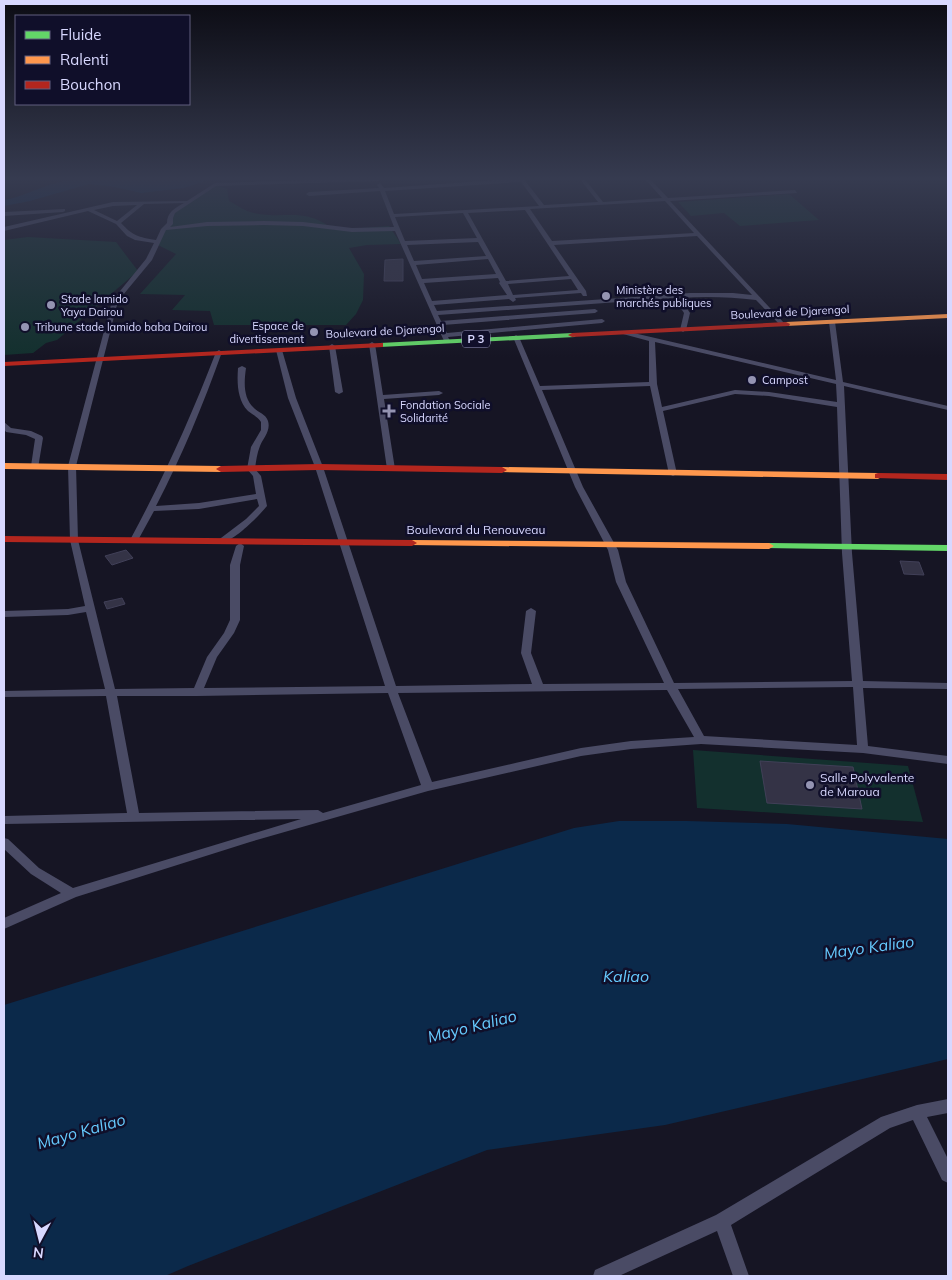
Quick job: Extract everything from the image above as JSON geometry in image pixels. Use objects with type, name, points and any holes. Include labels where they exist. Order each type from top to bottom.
[{"type":"main road","name":"Boulevard de Djarengol","points":[[4,364],[279,350],[446,338],[516,338],[529,332],[609,333],[948,316]]},
{"type":"main road","points":[[4,466],[251,469],[319,467],[948,477]]},
{"type":"main road","name":"Boulevard du Renouveau","points":[[4,539],[240,546],[611,547],[948,553]]},
{"type":"main road","name":"Boulevard du Renouveau","points":[[4,544],[134,540],[344,545]]},
{"type":"main road","name":"Boulevard du Renouveau","points":[[847,550],[948,548]]},
{"type":"street","points":[[134,238],[157,242]]},
{"type":"street","points":[[134,818],[111,694],[74,542],[72,466],[115,301],[149,260],[159,238]]},
{"type":"street","points":[[401,238],[446,338],[529,332],[602,321]]},
{"type":"street","points":[[547,238],[609,333]]},
{"type":"street","points":[[551,244],[643,238]]},
{"type":"street","points":[[702,238],[782,324]]},
{"type":"street","points":[[404,244],[481,240],[529,332]]},
{"type":"street","points":[[413,263],[490,257]]},
{"type":"street","points":[[419,278],[497,273]]},
{"type":"street","points":[[502,283],[574,277]]},
{"type":"street","points":[[430,302],[583,291]]},
{"type":"street","points":[[435,313],[676,296],[733,295],[758,298]]},
{"type":"street","points":[[676,296],[688,313],[683,330]]},
{"type":"street","points":[[439,322],[595,311]]},
{"type":"street","points":[[832,322],[840,384],[847,550],[863,749]]},
{"type":"street","points":[[624,332],[948,408]]},
{"type":"street","points":[[516,338],[578,487],[611,547],[622,582],[670,687],[701,740]]},
{"type":"street","points":[[652,338],[653,384],[673,474]]},
{"type":"street","points":[[372,344],[391,468]]},
{"type":"street","points":[[332,346],[339,392]]},
{"type":"street","points":[[279,350],[292,398],[319,467],[392,690],[428,787]]},
{"type":"street","points":[[134,540],[171,468],[205,391],[219,352]]},
{"type":"street","points":[[221,541],[258,513],[263,506],[256,474],[251,469],[255,447],[265,430],[264,422],[263,418],[250,410],[243,395],[240,384],[242,368]]},
{"type":"street","points":[[538,388],[653,384]]},
{"type":"street","points":[[659,410],[734,392],[769,394],[840,405]]},
{"type":"street","points":[[381,397],[439,393]]},
{"type":"street","points":[[4,424],[8,430],[28,433],[39,438],[35,466]]},
{"type":"street","points":[[151,509],[199,506],[262,496]]},
{"type":"street","points":[[196,693],[212,657],[234,625],[235,565],[240,546]]},
{"type":"street","points":[[4,614],[68,612],[91,608]]},
{"type":"street","points":[[531,611],[526,653],[539,688]]},
{"type":"street","points":[[4,694],[858,684],[948,686]]},
{"type":"street","points":[[4,924],[72,893],[177,860],[428,787],[581,752],[631,745],[701,740],[863,749],[948,760]]},
{"type":"street","points":[[4,820],[335,813]]},
{"type":"street","points":[[4,842],[35,871],[72,893]]},
{"type":"street","points":[[601,1276],[722,1221],[886,1122],[917,1112],[948,1106]]},
{"type":"street","points":[[917,1112],[948,1175]]},
{"type":"street","points":[[722,1221],[741,1276]]},
{"type":"green space","name":"Stade lamido Yaya Dairou","points":[[41,238],[116,242],[138,271],[57,340],[46,343],[33,353],[4,355],[4,240]]},
{"type":"green space","points":[[162,238],[397,238],[401,244],[367,245],[349,248],[364,274],[363,300],[356,314],[346,325],[214,325],[210,311],[172,310],[185,295],[140,294],[176,254],[158,245]]},
{"type":"green space","points":[[693,750],[908,766],[923,822],[697,808]]},
{"type":"water","name":"Kaliao","points":[[619,821],[787,824],[948,839],[948,1059],[665,1125],[487,1150],[165,1276],[4,1276],[4,1005],[574,828]]},
{"type":"building","points":[[403,259],[403,281],[384,281],[385,260]]},
{"type":"building","points":[[126,550],[133,558],[112,565],[105,556]]},
{"type":"building","points":[[900,561],[919,562],[924,575],[904,574]]},
{"type":"building","points":[[122,598],[125,604],[107,609],[104,602]]},
{"type":"building","name":"Salle Polyvalente de Maroua","points":[[760,761],[853,767],[862,809],[767,803]]},
{"type":"traffic: fast","points":[[380,345],[572,335]]},
{"type":"traffic: fast","points":[[769,546],[948,548]]},
{"type":"traffic: slow","points":[[786,324],[948,316]]},
{"type":"traffic: slow","points":[[4,466],[221,469]]},
{"type":"traffic: slow","points":[[502,470],[878,476]]},
{"type":"traffic: slow","points":[[412,543],[769,546]]},
{"type":"traffic: jam","points":[[572,335],[786,324]]},
{"type":"traffic: jam","points":[[4,364],[380,345]]},
{"type":"traffic: jam","points":[[221,469],[319,467],[502,470]]},
{"type":"traffic: jam","points":[[878,476],[948,477]]},
{"type":"traffic: jam","points":[[4,539],[412,543]]},
{"type":"place","name":"Ministère des marchés publiques","points":[[606,296]]},
{"type":"place","name":"Stade lamido Yaya Dairou","points":[[51,305]]},
{"type":"place","name":"Tribune stade lamido baba Dairou","points":[[25,327]]},
{"type":"place","name":"Espace de divertissement","points":[[314,332]]},
{"type":"place","name":"Campost","points":[[752,380]]},
{"type":"place","name":"Fondation Sociale Solidarité","points":[[389,411]]},
{"type":"place","name":"Salle Polyvalente de Maroua","points":[[810,785]]},
{"type":"water label","name":"Mayo Kaliao","points":[[869,947]]},
{"type":"water label","name":"Mayo Kaliao","points":[[472,1026]]},
{"type":"water label","name":"Mayo Kaliao","points":[[81,1131]]}]
